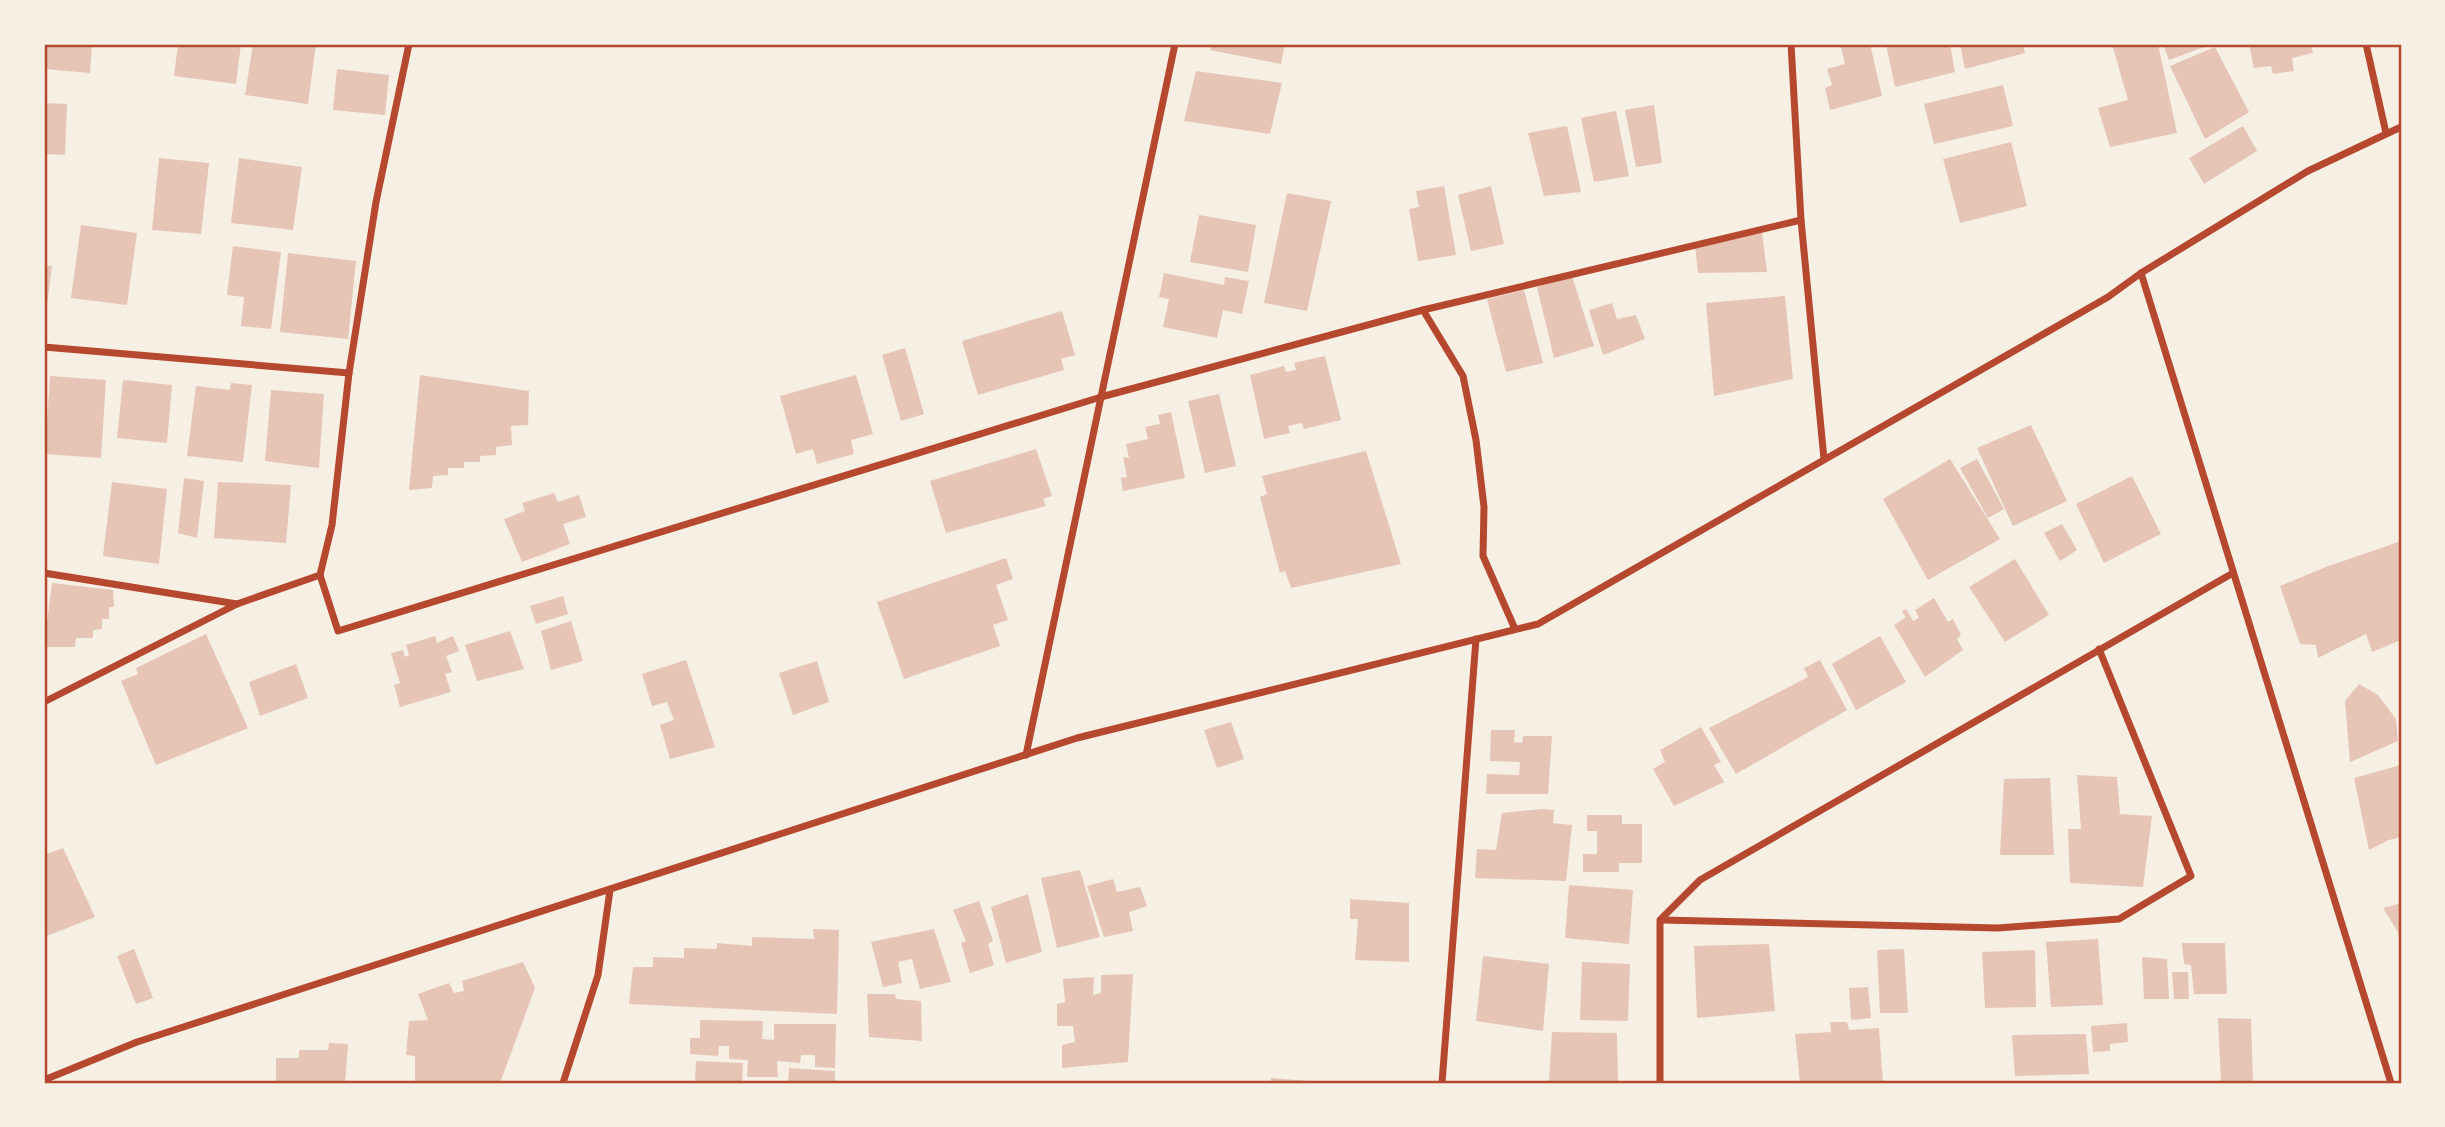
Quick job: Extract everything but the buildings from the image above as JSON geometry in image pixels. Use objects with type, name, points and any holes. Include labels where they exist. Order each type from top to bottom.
[{"type":"street","points":[[409,44],[376,202],[349,373],[332,525],[320,575],[338,631],[1101,397],[1423,310],[1801,220]]},
{"type":"street","points":[[1026,755],[1175,44]]},
{"type":"street","points":[[1791,44],[1801,220],[1824,459]]},
{"type":"street","points":[[2366,44],[2386,133]]},
{"type":"street","points":[[44,1080],[137,1042],[1077,737],[1538,624],[2108,297],[2141,273],[2308,171],[2401,127]]},
{"type":"street","points":[[2141,273],[2391,1083]]},
{"type":"street","points":[[1423,310],[1463,376],[1476,440],[1484,507],[1483,556],[1516,629]]},
{"type":"street","points":[[44,347],[349,373]]},
{"type":"street","points":[[44,573],[237,604]]},
{"type":"street","points":[[1660,1083],[1660,920],[1700,880],[2233,573]]},
{"type":"street","points":[[44,702],[237,604],[320,575]]},
{"type":"street","points":[[1442,1083],[1476,639]]},
{"type":"street","points":[[1660,920],[1998,928],[2119,919],[2191,876],[2099,649]]},
{"type":"street","points":[[564,1083],[598,975],[610,890]]}]
